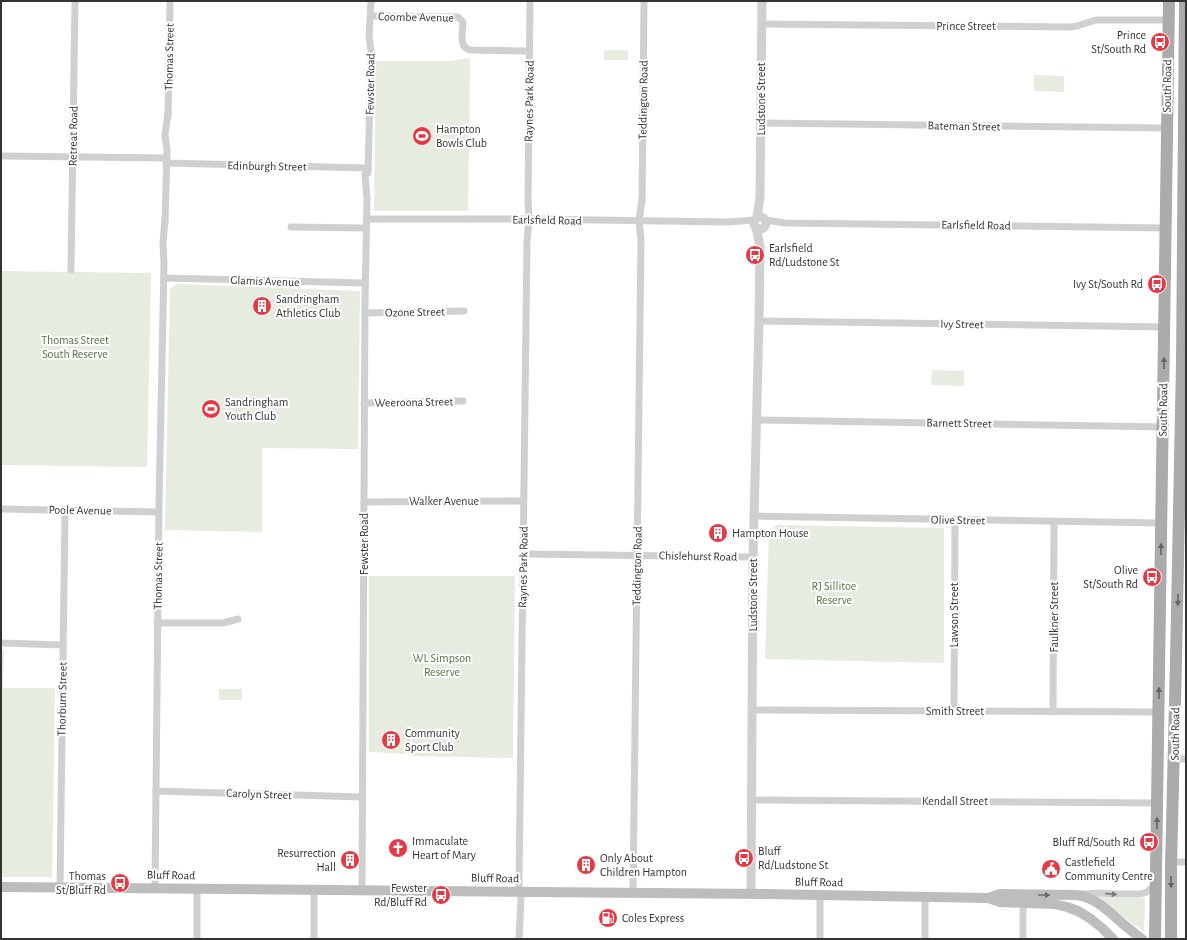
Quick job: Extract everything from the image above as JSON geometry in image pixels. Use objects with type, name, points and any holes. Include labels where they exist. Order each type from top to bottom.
[{"type":"main road","name":"South Road","points":[[1156,939],[1168,1]]},
{"type":"main road","name":"South Road","points":[[1171,939],[1173,804],[1180,759],[1182,561],[1179,524],[1183,461],[1185,1]]},
{"type":"main road","points":[[1166,228],[1184,228]]},
{"type":"main road","points":[[1161,523],[1179,524]]},
{"type":"main road","points":[[1158,803],[1173,804]]},
{"type":"main road","name":"Bluff Road","points":[[1,887],[925,896],[988,898],[1000,902],[1072,895],[1084,896],[1097,902],[1142,939]]},
{"type":"main road","name":"Bluff Road","points":[[1023,899],[1059,905],[1078,911],[1098,924],[1113,939]]},
{"type":"main road","points":[[1156,903],[1172,903]]},
{"type":"street","name":"Retreat Road","points":[[71,270],[75,1]]},
{"type":"street","name":"Thomas Street","points":[[155,888],[159,512],[164,265],[167,248],[165,238],[167,150],[165,135],[168,113],[170,1]]},
{"type":"street","name":"Fewster Road","points":[[362,890],[364,403],[367,219],[366,179],[371,1]]},
{"type":"street","name":"Raynes Park Road","points":[[519,939],[520,917],[517,906],[517,898],[519,892],[530,1]]},
{"type":"street","name":"Teddington Road","points":[[633,893],[644,1]]},
{"type":"street","name":"Ludstone Street","points":[[751,894],[753,557],[759,321],[762,1]]},
{"type":"street","name":"Coombe Avenue","points":[[371,16],[454,16],[460,18],[463,22],[462,42],[466,49],[529,51]]},
{"type":"street","name":"Prince Street","points":[[762,24],[1070,27],[1096,20],[1168,20]]},
{"type":"street","name":"Bateman Street","points":[[761,123],[1167,128]]},
{"type":"street","name":"Edinburgh Street","points":[[1,156],[72,157],[367,168]]},
{"type":"street","name":"Earlsfield Road","points":[[367,219],[527,219],[1166,228]]},
{"type":"street","points":[[291,227],[366,228]]},
{"type":"street","name":"Glamis Avenue","points":[[164,278],[365,283]]},
{"type":"street","name":"Ozone Street","points":[[365,313],[464,311]]},
{"type":"street","name":"Ivy Street","points":[[759,321],[1164,327]]},
{"type":"street","name":"Weeroona Street","points":[[364,403],[463,401]]},
{"type":"street","name":"Barnett Street","points":[[756,420],[1163,427]]},
{"type":"street","name":"Walker Avenue","points":[[364,502],[524,501]]},
{"type":"street","name":"Poole Avenue","points":[[1,509],[159,512]]},
{"type":"street","name":"Thorburn Street","points":[[60,888],[65,510]]},
{"type":"street","name":"Olive Street","points":[[754,516],[1161,523]]},
{"type":"street","name":"Lawson Street","points":[[954,711],[955,520]]},
{"type":"street","name":"Faulkner Street","points":[[1053,712],[1054,522]]},
{"type":"street","name":"Chislehurst Road","points":[[523,554],[753,557]]},
{"type":"street","points":[[158,623],[222,623],[238,619]]},
{"type":"street","points":[[1,643],[63,645]]},
{"type":"street","name":"Smith Street","points":[[752,710],[1159,712]]},
{"type":"street","name":"Carolyn Street","points":[[156,791],[362,797]]},
{"type":"street","name":"Kendall Street","points":[[752,800],[1158,803]]},
{"type":"street","points":[[1171,862],[1186,862]]},
{"type":"street","name":"Bluff Road","points":[[1072,895],[1087,893],[1113,895],[1142,894],[1149,891],[1156,883]]},
{"type":"street","points":[[197,889],[197,939]]},
{"type":"street","points":[[314,890],[314,939]]},
{"type":"street","points":[[820,895],[820,939]]},
{"type":"street","points":[[925,896],[925,939]]},
{"type":"street","points":[[1023,899],[1023,939]]},
{"type":"green space","points":[[604,50],[628,50],[628,60],[604,60]]},
{"type":"green space","name":"Hampton Bowls Club","points":[[470,58],[468,211],[374,211],[376,61],[454,61]]},
{"type":"green space","points":[[1034,75],[1064,76],[1064,92],[1034,91]]},
{"type":"green space","name":"Thomas Street South Reserve","points":[[1,271],[151,273],[147,467],[1,465]]},
{"type":"green space","points":[[177,284],[360,291],[358,449],[262,448],[262,532],[165,530],[170,289]]},
{"type":"green space","points":[[932,370],[964,371],[964,386],[931,385]]},
{"type":"green space","name":"RJ Sillitoe Reserve","points":[[777,525],[944,528],[944,663],[765,659],[769,532]]},
{"type":"green space","name":"WL Simpson Reserve","points":[[369,576],[515,576],[513,758],[412,756],[411,754],[369,752]]},
{"type":"green space","points":[[1,650],[4,650],[3,688],[55,688],[52,877],[1,877]]},
{"type":"green space","points":[[219,689],[242,689],[242,700],[219,700]]},
{"type":"green space","points":[[1096,897],[1110,898],[1145,898],[1144,932]]},
{"type":"place","name":"Prince St/South Rd","points":[[1160,42]]},
{"type":"place","name":"Hampton Bowls Club","points":[[422,136]]},
{"type":"place","name":"Earlsfield Rd/Ludstone St","points":[[755,255]]},
{"type":"place","name":"Ivy St/South Rd","points":[[1157,284]]},
{"type":"place","name":"Sandringham Athletics Club","points":[[262,306]]},
{"type":"place","name":"Sandringham Youth Club","points":[[211,409]]},
{"type":"place","name":"Hampton House","points":[[718,533]]},
{"type":"place","name":"Olive St/South Rd","points":[[1152,577]]},
{"type":"place","name":"Community Sport Club","points":[[391,740]]},
{"type":"place","name":"Bluff Rd/South Rd","points":[[1149,842]]},
{"type":"place","name":"Immaculate Heart of Mary","points":[[398,848]]},
{"type":"place","name":"Bluff Rd/Ludstone St","points":[[744,858]]},
{"type":"place","name":"Resurrection Hall","points":[[350,860]]},
{"type":"place","name":"Only About Children Hampton","points":[[586,865]]},
{"type":"place","name":"Castlefield Community Centre","points":[[1051,869]]},
{"type":"place","name":"Thomas St/Bluff Rd","points":[[120,883]]},
{"type":"place","name":"Fewster Rd/Bluff Rd","points":[[441,895]]},
{"type":"place","name":"Coles Express","points":[[608,918]]}]
